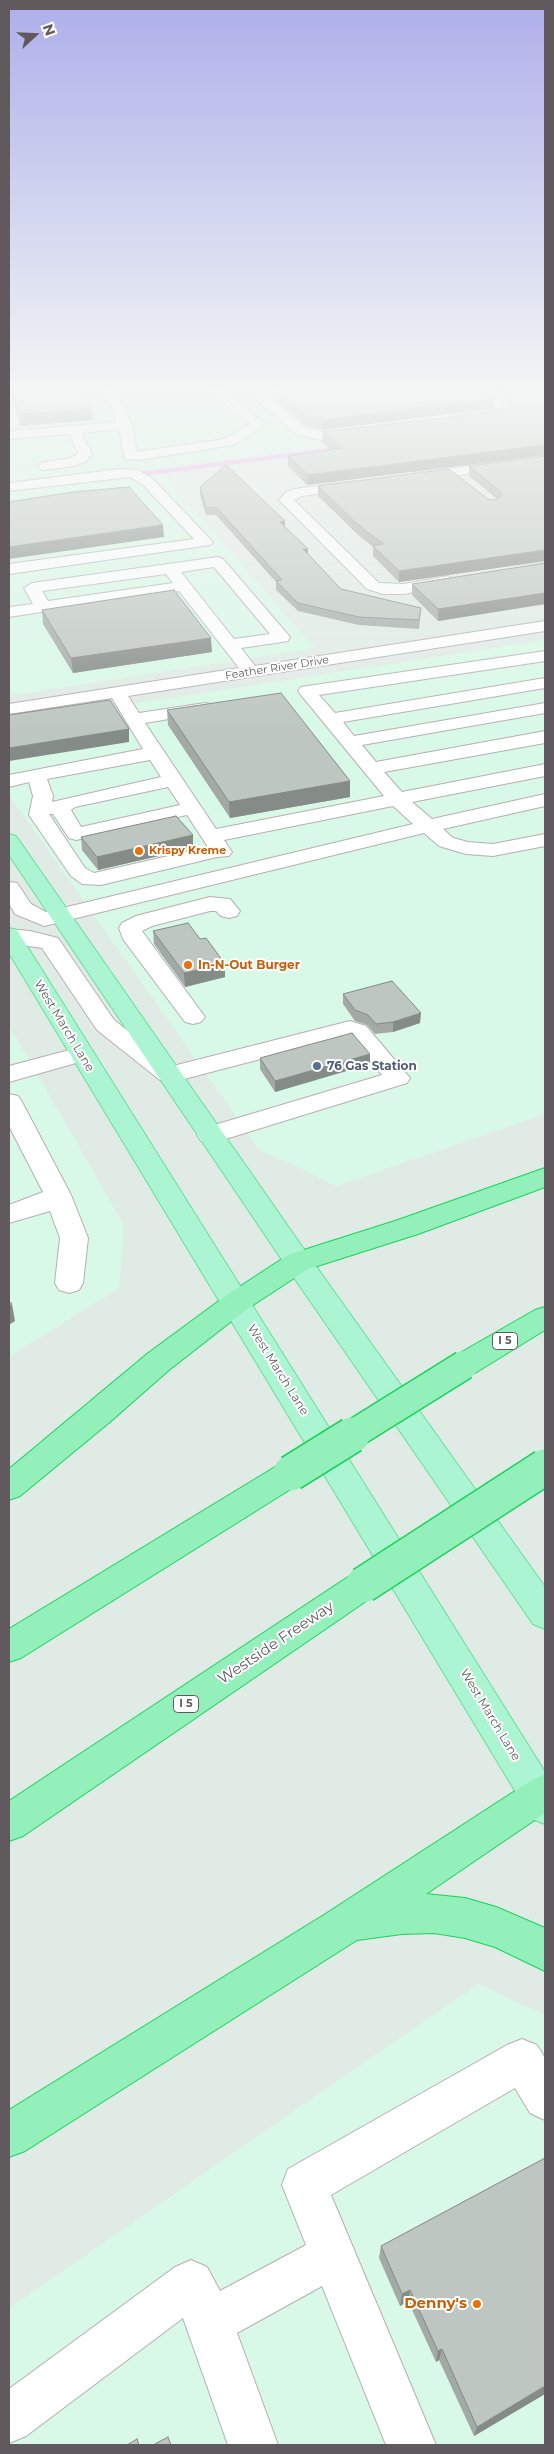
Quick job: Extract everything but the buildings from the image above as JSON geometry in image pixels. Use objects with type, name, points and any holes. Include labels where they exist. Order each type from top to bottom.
[{"type":"highway","points":[[9,1487],[100,1413],[158,1362],[237,1302],[298,1262],[408,1227],[545,1176]]},
{"type":"highway","name":"I 5","points":[[9,1647],[464,1365],[545,1317]]},
{"type":"highway","name":"Westside Freeway","points":[[9,1823],[363,1585],[545,1467]]},
{"type":"highway","points":[[9,2135],[543,1798]]},
{"type":"highway","points":[[341,1927],[370,1918],[434,1913],[465,1918],[496,1927],[527,1940],[545,1951]]},
{"type":"main road","points":[[9,840],[210,1135],[545,1614]]},
{"type":"main road","name":"West March Lane","points":[[9,936],[543,1798]]},
{"type":"street","points":[[9,568],[205,542],[169,505]]},
{"type":"street","points":[[291,505],[372,586],[404,589],[459,580]]},
{"type":"street","points":[[43,607],[32,588],[218,562],[282,637],[230,645]]},
{"type":"street","points":[[170,569],[251,672]]},
{"type":"street","points":[[9,612],[184,586]]},
{"type":"street","name":"Feather River Drive","points":[[9,709],[545,626]]},
{"type":"street","points":[[288,694],[545,656]]},
{"type":"street","points":[[287,666],[397,799],[446,842],[466,848],[493,850],[545,840]]},
{"type":"street","points":[[330,719],[545,683]]},
{"type":"street","points":[[117,692],[235,873]]},
{"type":"street","points":[[134,719],[221,705]]},
{"type":"street","points":[[350,742],[545,708]]},
{"type":"street","points":[[372,768],[545,737]]},
{"type":"street","points":[[9,781],[39,781],[155,753]]},
{"type":"street","points":[[173,780],[68,802],[50,808],[39,815],[78,872],[90,879],[101,879],[216,843],[397,799],[545,770]]},
{"type":"street","points":[[39,781],[43,796],[50,808],[76,834],[192,808]]},
{"type":"street","points":[[9,888],[24,909],[44,919],[545,800]]},
{"type":"street","points":[[193,1017],[131,934],[130,928],[144,921],[210,904],[222,904],[230,911]]},
{"type":"street","points":[[9,936],[30,938],[50,943],[105,1025],[169,1075],[350,1028],[358,1031],[398,1078],[210,1135]]},
{"type":"street","points":[[9,1074],[81,1054]]},
{"type":"street","points":[[9,1102],[58,1195],[74,1238],[69,1283]]},
{"type":"street","points":[[9,1214],[39,1205],[58,1195]]},
{"type":"street","points":[[411,2445],[304,2185],[522,2060],[545,2098]]},
{"type":"street","points":[[210,2322],[332,2255]]},
{"type":"street","points":[[9,2419],[191,2283],[210,2322],[253,2445]]},
{"type":"shaded area","points":[[9,505],[189,505],[315,648],[9,696]]},
{"type":"shaded area","points":[[545,640],[545,1114],[337,1186],[259,1149],[9,795],[9,723]]},
{"type":"shaded area","points":[[9,1025],[124,1225],[119,1288],[9,1357]]},
{"type":"shaded area","points":[[478,1984],[545,2015],[545,2445],[9,2445],[9,2308]]},
{"type":"place","name":"Krispy Kreme","points":[[139,851]]},
{"type":"place","name":"In-N-Out Burger","points":[[188,965]]},
{"type":"place","name":"76 Gas Station","points":[[317,1066]]},
{"type":"place","name":"Denny's","points":[[477,2304]]}]
